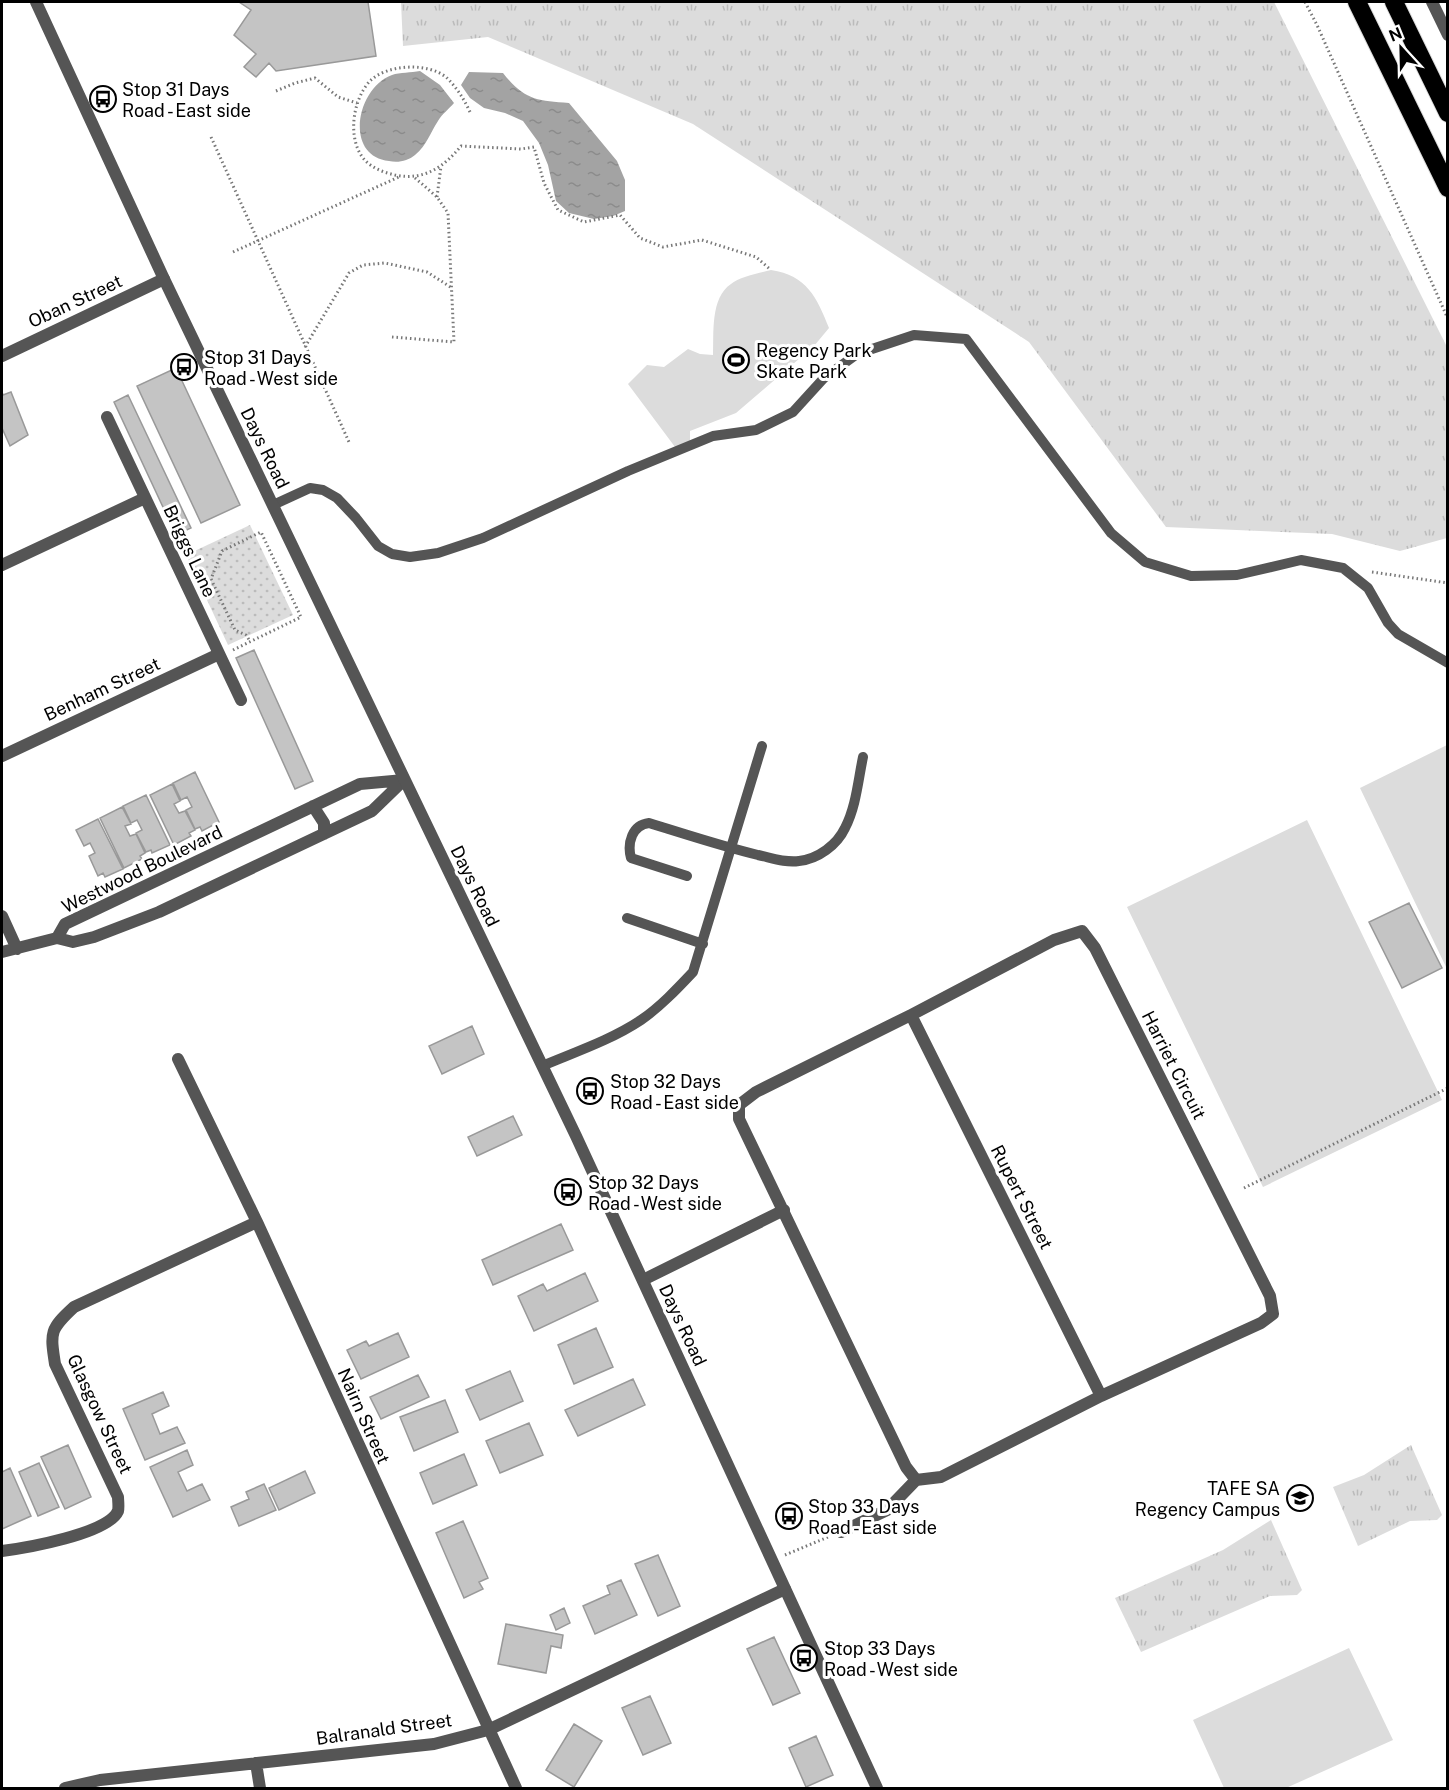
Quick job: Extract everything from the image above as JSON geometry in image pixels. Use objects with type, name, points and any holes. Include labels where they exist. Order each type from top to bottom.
[{"type":"highway","points":[[1357,2],[1448,188]]},
{"type":"highway","points":[[1394,2],[1448,113]]},
{"type":"street","name":"Days Road","points":[[36,2],[164,279],[643,1280],[877,1788]]},
{"type":"street","points":[[1432,2],[1448,35]]},
{"type":"street","name":"Oban Street","points":[[2,356],[164,279]]},
{"type":"street","name":"Briggs Lane","points":[[107,417],[241,700]]},
{"type":"street","points":[[2,565],[145,498]]},
{"type":"street","name":"Benham Street","points":[[2,756],[219,654]]},
{"type":"street","name":"Westwood Boulevard","points":[[404,780],[372,811],[186,900],[116,929],[73,942],[57,938],[65,924],[360,784],[404,780]]},
{"type":"street","points":[[313,806],[324,823],[324,834]]},
{"type":"street","points":[[2,916],[17,949]]},
{"type":"street","name":"Harriet Circuit","points":[[1082,931],[1095,948],[1260,1274],[1270,1296],[1273,1314],[1261,1323],[1101,1395],[941,1477],[916,1480],[906,1467],[784,1210],[739,1119],[739,1105],[756,1092],[911,1015],[1054,940],[1082,931]]},
{"type":"street","points":[[2,952],[57,938]]},
{"type":"street","name":"Rupert Street","points":[[911,1015],[1101,1395]]},
{"type":"street","name":"Nairn Street","points":[[178,1059],[257,1222],[516,1788]]},
{"type":"street","points":[[643,1280],[784,1210]]},
{"type":"street","name":"Glasgow Street","points":[[2,1551],[60,1541],[106,1523],[117,1511],[118,1497],[55,1364],[52,1342],[56,1324],[74,1307],[257,1222]]},
{"type":"street","points":[[841,1532],[887,1510],[916,1480]]},
{"type":"street","name":"Balranald Street","points":[[65,1788],[100,1780],[434,1744],[488,1730],[785,1589]]},
{"type":"street","points":[[256,1763],[260,1788]]},
{"type":"lane","points":[[273,505],[310,488],[323,490],[337,498],[378,546],[392,554],[410,557],[438,553],[483,538],[628,471],[713,436],[756,430],[793,412],[824,378],[857,354],[914,335],[966,339],[1111,533],[1145,562],[1191,576],[1237,574],[1301,560],[1343,568],[1368,588],[1388,623],[1398,634],[1448,663]]},
{"type":"lane","points":[[542,1066],[618,1033],[642,1019],[675,992],[693,972],[762,746]]},
{"type":"lane","points":[[687,876],[631,858],[629,843],[635,828],[649,822],[731,848],[787,862],[808,859],[830,848],[846,828],[853,807],[863,757]]},
{"type":"lane","points":[[627,918],[703,944]]},
{"type":"path","points":[[1305,2],[1448,319]]},
{"type":"path","points":[[470,112],[461,94],[445,76],[420,67],[394,68],[370,81],[357,103],[354,122],[356,146],[368,164],[384,172],[401,176],[423,175],[447,162],[461,146],[521,149],[534,147],[544,183],[558,210],[584,222],[620,215],[640,238],[663,247],[702,240],[756,257],[771,270]]},
{"type":"path","points":[[276,91],[315,78],[338,97],[357,103]]},
{"type":"path","points":[[211,137],[349,442]]},
{"type":"path","points":[[437,197],[441,166]]},
{"type":"path","points":[[233,252],[401,176]]},
{"type":"path","points":[[392,337],[454,342],[448,213],[437,197],[412,176]]},
{"type":"path","points":[[305,347],[349,273],[363,265],[385,263],[427,272],[452,288]]},
{"type":"path","points":[[232,650],[301,617],[261,532],[222,551],[211,579],[235,630],[246,635],[250,641]]},
{"type":"path","points":[[1343,568],[1448,583]]},
{"type":"path","points":[[1244,1188],[1448,1088]]},
{"type":"path","points":[[772,1560],[841,1532]]},
{"type":"green space","points":[[401,2],[1274,2],[1447,347],[1447,538],[1400,551],[1332,534],[1166,527],[1029,342],[693,124],[488,37],[403,46]]},
{"type":"green space","name":"Regency Park Skate Park","points":[[771,270],[794,277],[809,290],[820,307],[829,328],[814,346],[736,413],[690,431],[690,446],[678,451],[628,384],[647,365],[664,367],[688,349],[700,354],[713,355],[714,317],[719,298],[724,290],[739,279]]},
{"type":"green space","points":[[250,525],[293,615],[228,645],[186,555]]},
{"type":"green space","points":[[1447,745],[1447,969],[1360,788]]},
{"type":"green space","points":[[1307,820],[1442,1100],[1263,1187],[1127,907]]},
{"type":"green space","points":[[1411,1445],[1442,1515],[1437,1520],[1410,1521],[1358,1546],[1333,1487],[1364,1475]]},
{"type":"green space","points":[[1271,1520],[1302,1590],[1297,1595],[1270,1596],[1141,1652],[1115,1598],[1223,1550]]},
{"type":"green space","points":[[1349,1648],[1393,1740],[1286,1788],[1224,1788],[1193,1720]]},
{"type":"water","points":[[420,71],[440,85],[454,103],[440,118],[423,147],[412,157],[396,162],[374,156],[365,147],[360,121],[370,93],[380,82],[392,75]]},
{"type":"water","points":[[469,72],[503,73],[525,94],[540,100],[569,103],[617,161],[625,180],[625,211],[613,216],[594,219],[569,213],[556,201],[548,165],[539,143],[523,121],[505,113],[484,108],[470,98],[461,85]]},
{"type":"building","points":[[239,2],[368,2],[376,56],[276,71],[269,63],[256,77],[244,67],[256,54],[234,35],[251,10]]},
{"type":"building","points":[[176,368],[240,505],[201,523],[137,386]]},
{"type":"building","points":[[2,392],[3,395],[11,392],[28,435],[10,446],[2,428]]},
{"type":"building","points":[[128,395],[191,528],[176,535],[114,402]]},
{"type":"building","points":[[254,650],[313,781],[295,789],[236,658]]},
{"type":"building","points":[[195,772],[219,822],[202,831],[200,827],[195,829],[186,810],[192,807],[187,797],[181,800],[173,783]]},
{"type":"building","points":[[172,784],[180,801],[174,804],[179,813],[185,811],[195,830],[189,833],[191,836],[174,845],[150,795]]},
{"type":"building","points":[[146,795],[170,845],[152,853],[151,850],[146,852],[136,833],[142,830],[137,820],[131,823],[123,806]]},
{"type":"building","points":[[122,807],[131,824],[125,826],[130,836],[136,834],[145,853],[140,856],[142,859],[124,868],[100,818]]},
{"type":"building","points":[[98,819],[123,869],[105,877],[103,873],[98,876],[89,856],[95,853],[90,843],[84,846],[76,830]]},
{"type":"building","points":[[1409,903],[1442,968],[1402,988],[1369,922]]},
{"type":"building","points":[[472,1026],[484,1054],[442,1074],[429,1046]]},
{"type":"building","points":[[513,1116],[522,1135],[477,1156],[468,1137]]},
{"type":"building","points":[[561,1224],[573,1250],[493,1285],[482,1260]]},
{"type":"building","points":[[585,1273],[598,1301],[534,1331],[518,1296],[543,1284],[547,1291]]},
{"type":"building","points":[[596,1328],[613,1367],[574,1384],[558,1345]]},
{"type":"building","points":[[398,1333],[409,1357],[361,1379],[347,1350],[366,1341],[369,1346]]},
{"type":"building","points":[[510,1371],[523,1401],[480,1420],[466,1390]]},
{"type":"building","points":[[418,1375],[429,1397],[381,1419],[370,1397]]},
{"type":"building","points":[[633,1379],[645,1405],[578,1436],[565,1410]]},
{"type":"building","points":[[163,1392],[169,1406],[152,1414],[160,1434],[177,1427],[185,1443],[145,1460],[123,1409]]},
{"type":"building","points":[[445,1400],[458,1432],[414,1451],[400,1417]]},
{"type":"building","points":[[529,1423],[543,1455],[500,1473],[486,1441]]},
{"type":"building","points":[[68,1445],[91,1497],[65,1509],[41,1457]]},
{"type":"building","points":[[187,1450],[193,1465],[178,1472],[187,1491],[202,1484],[210,1500],[173,1517],[150,1467]]},
{"type":"building","points":[[464,1454],[477,1485],[433,1504],[420,1473]]},
{"type":"building","points":[[39,1463],[59,1507],[38,1516],[19,1472]]},
{"type":"building","points":[[10,1468],[31,1516],[2,1529],[2,1472]]},
{"type":"building","points":[[305,1471],[315,1493],[279,1510],[269,1488]]},
{"type":"building","points":[[264,1484],[276,1510],[239,1526],[231,1507],[249,1499],[246,1492]]},
{"type":"building","points":[[463,1521],[488,1578],[479,1582],[483,1589],[464,1598],[436,1533]]},
{"type":"building","points":[[658,1555],[680,1606],[658,1616],[635,1564]]},
{"type":"building","points":[[621,1580],[637,1615],[595,1634],[583,1606],[610,1594],[607,1586]]},
{"type":"building","points":[[564,1608],[570,1623],[556,1630],[550,1615]]},
{"type":"building","points":[[506,1624],[563,1635],[561,1648],[551,1646],[546,1673],[498,1664]]},
{"type":"building","points":[[774,1637],[800,1693],[773,1705],[747,1649]]},
{"type":"building","points":[[650,1696],[671,1743],[643,1755],[622,1708]]},
{"type":"building","points":[[574,1724],[602,1741],[574,1787],[546,1770]]},
{"type":"building","points":[[816,1736],[833,1775],[806,1787],[789,1748]]},
{"type":"place","name":"Stop 31 Days Road - East side","points":[[103,99]]},
{"type":"place","name":"Regency Park Skate Park","points":[[736,360]]},
{"type":"place","name":"Stop 31 Days Road - West side","points":[[184,367]]},
{"type":"place","name":"Stop 32 Days Road - East side","points":[[590,1091]]},
{"type":"place","name":"Stop 32 Days Road - West side","points":[[568,1192]]},
{"type":"place","name":"TAFE SA Regency Campus","points":[[1300,1498]]},
{"type":"place","name":"Stop 33 Days Road - East side","points":[[789,1516]]},
{"type":"place","name":"Stop 33 Days Road - West side","points":[[804,1658]]}]
